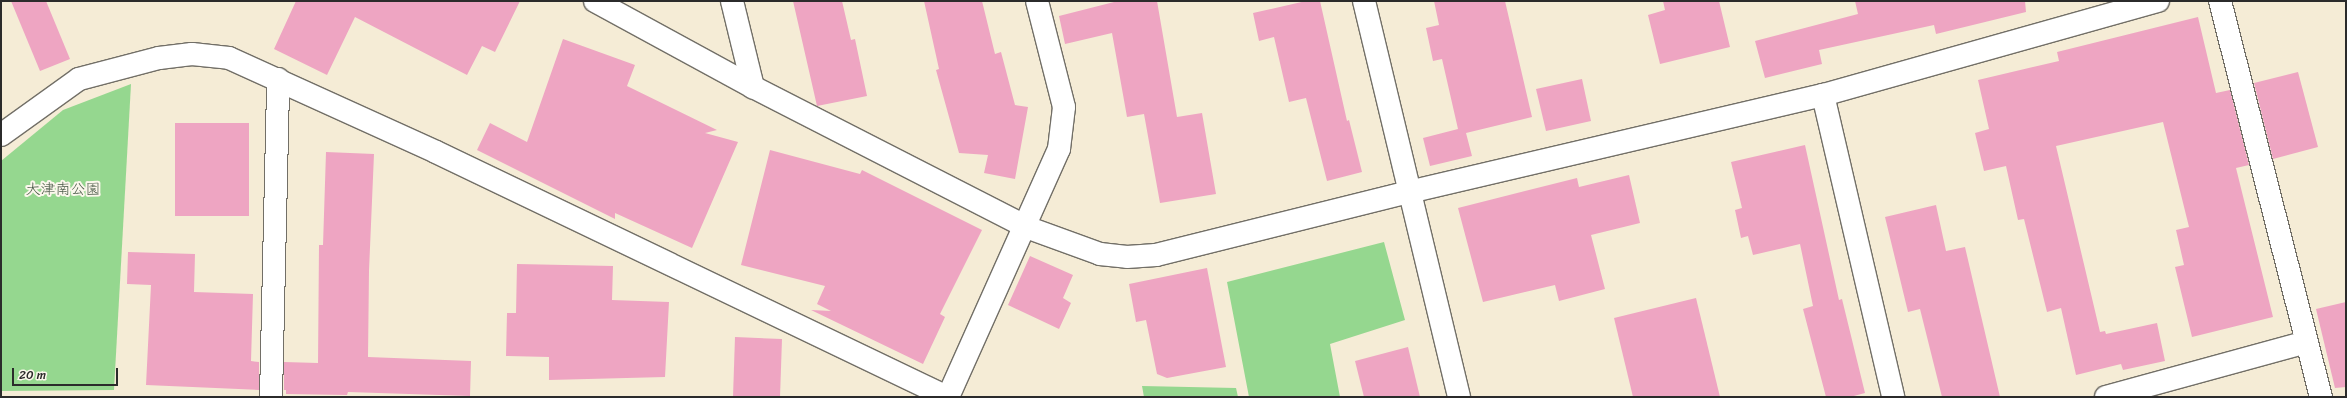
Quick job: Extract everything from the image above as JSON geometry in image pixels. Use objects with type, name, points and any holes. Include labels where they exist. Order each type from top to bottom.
[{"type":"street","points":[[595,1],[752,86],[1026,227],[1100,254],[1127,256],[1156,255],[1410,192],[1823,95],[2158,1]]},
{"type":"street","points":[[732,1],[752,86]]},
{"type":"street","points":[[1,135],[79,79],[159,58],[192,54],[229,58],[436,152],[948,397],[1026,227],[1059,149],[1064,106],[1037,1]]},
{"type":"street","points":[[1364,1],[1460,397]]},
{"type":"street","points":[[2220,1],[2321,397]]},
{"type":"street","points":[[271,397],[278,79]]},
{"type":"street","points":[[1823,95],[1893,397]]},
{"type":"street","points":[[2106,397],[2307,342]]},
{"type":"green space","name":"大津南公園","points":[[131,84],[114,390],[1,391],[1,161],[63,110]]},
{"type":"green space","points":[[1384,242],[1405,320],[1330,344],[1340,397],[1249,397],[1227,282]]},
{"type":"green space","points":[[1142,386],[1236,388],[1238,397],[1144,397]]},
{"type":"building","points":[[11,1],[46,1],[70,59],[40,71]]},
{"type":"building","points":[[296,1],[520,1],[495,52],[482,46],[467,75],[355,17],[327,75],[274,49]]},
{"type":"building","points":[[793,1],[842,1],[851,40],[855,39],[867,96],[817,106]]},
{"type":"building","points":[[924,1],[982,1],[995,54],[1001,52],[1015,105],[1028,107],[1015,179],[984,173],[988,155],[959,153],[936,70],[939,69]]},
{"type":"building","points":[[1118,1],[1157,1],[1177,117],[1202,113],[1216,194],[1160,203],[1144,114],[1127,117],[1112,33],[1065,44],[1059,16]]},
{"type":"building","points":[[1306,1],[1320,1],[1347,121],[1349,120],[1362,172],[1327,181],[1306,98],[1289,102],[1274,37],[1259,41],[1253,13]]},
{"type":"building","points":[[1434,1],[1505,1],[1532,117],[1466,133],[1472,156],[1430,166],[1423,138],[1458,129],[1442,59],[1433,61],[1426,28],[1439,25]]},
{"type":"building","points":[[1663,1],[1719,1],[1730,47],[1660,64],[1648,15],[1665,10]]},
{"type":"building","points":[[1855,1],[2025,1],[2026,12],[1936,34],[1934,25],[1819,50],[1822,64],[1765,78],[1755,41],[1858,14]]},
{"type":"building","points":[[2198,17],[2216,93],[2230,90],[2249,165],[2236,168],[2273,317],[2192,337],[2175,267],[2184,265],[2176,230],[2189,227],[2163,122],[2056,146],[2100,332],[2105,331],[2106,334],[2157,323],[2165,361],[2123,370],[2121,364],[2076,375],[2061,308],[2047,312],[2024,219],[2018,220],[2006,166],[1984,171],[1975,133],[1989,129],[1978,80],[2059,61],[2057,52]]},
{"type":"building","points":[[563,39],[635,65],[627,86],[717,130],[705,133],[738,142],[692,248],[615,213],[615,219],[477,150],[490,123],[527,142]]},
{"type":"building","points":[[2298,72],[2318,147],[2273,159],[2254,83]]},
{"type":"building","points":[[1582,79],[1591,121],[1546,131],[1536,89]]},
{"type":"building","points":[[175,123],[249,123],[249,216],[175,216]]},
{"type":"building","points":[[1805,145],[1839,300],[1842,299],[1865,393],[1850,397],[1826,397],[1803,309],[1813,306],[1800,244],[1753,255],[1748,236],[1741,238],[1735,210],[1742,208],[1731,162]]},
{"type":"building","points":[[770,150],[860,174],[862,170],[982,230],[940,314],[945,317],[923,364],[811,310],[831,311],[817,304],[825,286],[741,265]]},
{"type":"building","points":[[326,152],[374,154],[369,271],[368,357],[471,361],[470,396],[348,392],[347,395],[286,394],[286,390],[284,390],[284,362],[318,363],[319,245],[323,245]]},
{"type":"building","points":[[1629,175],[1640,223],[1591,235],[1605,289],[1559,301],[1555,285],[1483,302],[1458,208],[1577,178],[1579,187]]},
{"type":"building","points":[[1936,205],[1946,251],[1965,247],[2000,397],[1942,397],[1920,309],[1908,312],[1885,217]]},
{"type":"building","points":[[128,252],[195,254],[194,292],[253,294],[251,361],[259,362],[259,390],[146,385],[151,285],[127,284]]},
{"type":"building","points":[[1030,256],[1073,275],[1063,298],[1071,303],[1059,329],[1008,305]]},
{"type":"building","points":[[517,264],[613,266],[612,300],[669,302],[665,377],[549,380],[549,357],[506,356],[507,313],[516,313]]},
{"type":"building","points":[[1207,268],[1226,367],[1167,378],[1157,374],[1146,320],[1136,322],[1129,284]]},
{"type":"building","points":[[1696,298],[1720,397],[1633,397],[1614,318]]},
{"type":"building","points":[[2346,302],[2346,387],[2335,388],[2316,309]]},
{"type":"building","points":[[735,337],[782,339],[780,397],[733,397]]},
{"type":"building","points":[[1408,347],[1420,397],[1364,397],[1355,361]]}]
